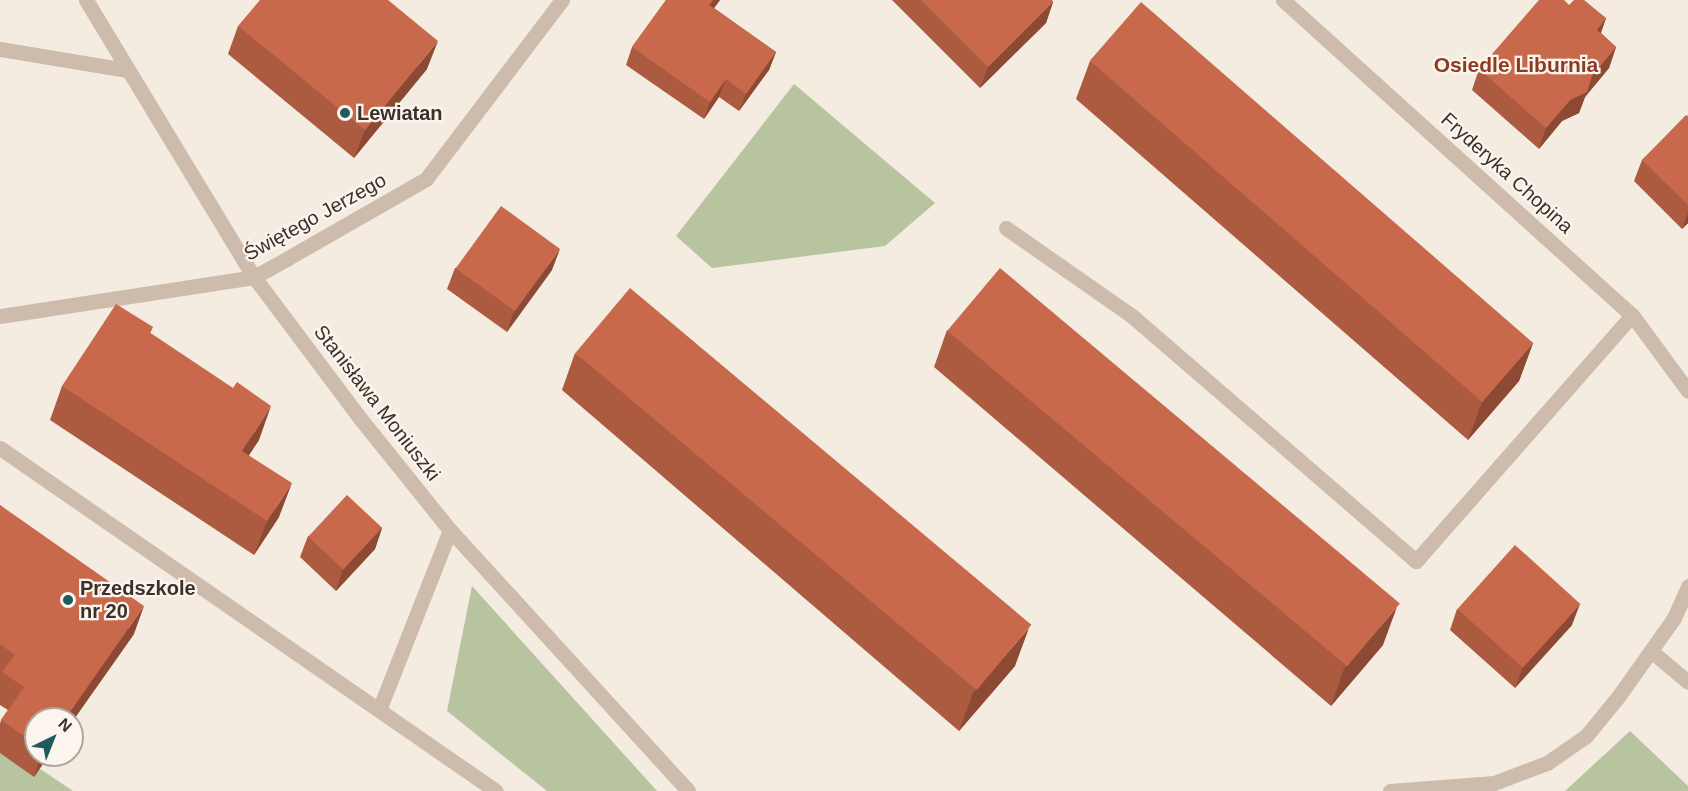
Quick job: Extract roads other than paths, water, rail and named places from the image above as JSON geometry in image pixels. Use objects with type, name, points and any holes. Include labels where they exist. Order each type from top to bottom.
[{"type":"street","name":"Stanisława Moniuszki","points":[[86,0],[126,70],[254,277],[450,530],[688,791]]},
{"type":"street","name":"Świętego Jerzego","points":[[0,316],[254,277],[426,179],[562,0]]},
{"type":"street","name":"Fryderyka Chopina","points":[[1283,0],[1632,315],[1688,391]]},
{"type":"street","points":[[0,49],[126,70]]},
{"type":"street","points":[[1006,228],[1132,316],[1416,561],[1632,315]]},
{"type":"street","points":[[0,448],[496,791]]},
{"type":"street","points":[[379,710],[450,530]]},
{"type":"street","points":[[1390,791],[1494,783],[1547,764],[1586,736],[1674,618],[1688,586]]},
{"type":"street","points":[[1651,651],[1688,682]]},
{"type":"place","name":"Lewiatan","points":[[345,113]]},
{"type":"place","name":"Przedszkole nr 20","points":[[68,600]]},
{"type":"district","name":"Osiedle Liburnia","points":[[1516,65]]}]
